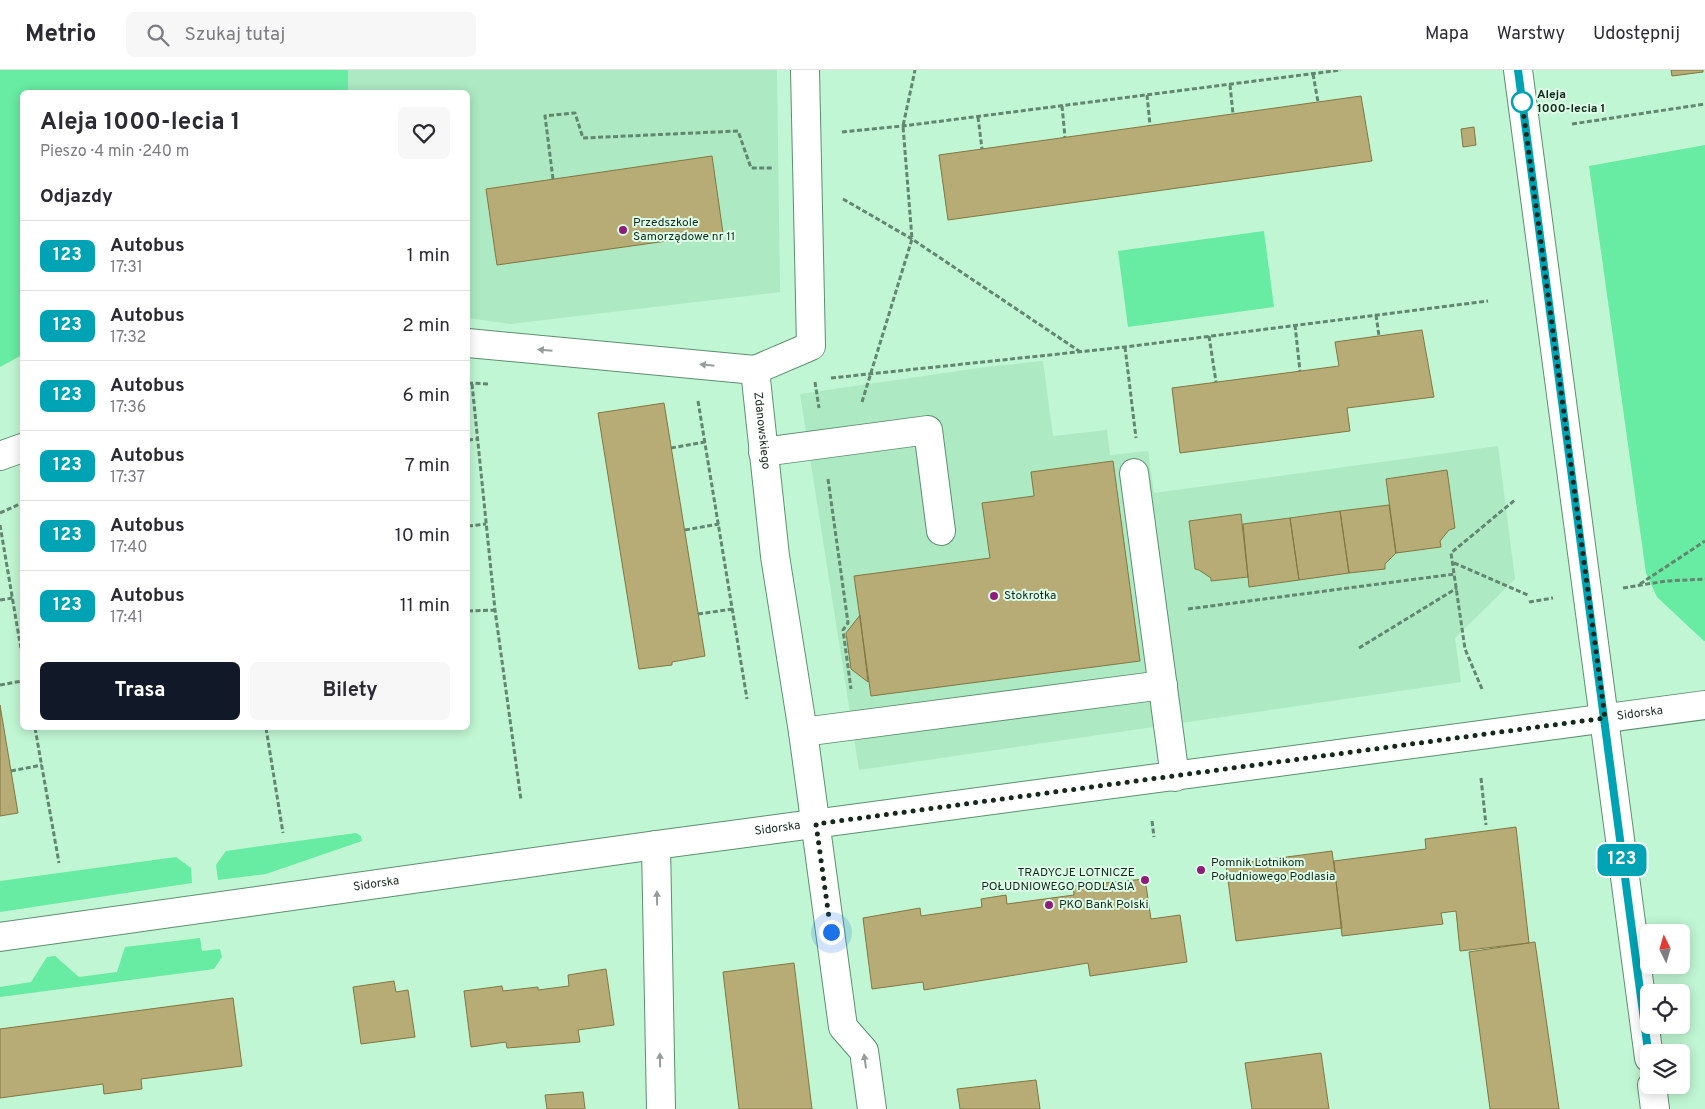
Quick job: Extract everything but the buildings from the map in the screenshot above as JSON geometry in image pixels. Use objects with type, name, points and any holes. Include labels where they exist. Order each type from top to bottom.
[{"type":"street","points":[[470,344],[755,370],[812,346],[806,70]]},
{"type":"street","points":[[1518,70],[1647,1044]]},
{"type":"street","name":"Zdanowskiego","points":[[755,370],[775,556],[803,732],[844,1027],[864,1051],[872,1109]]},
{"type":"street","points":[[763,452],[928,430],[941,532]]},
{"type":"street","points":[[0,456],[20,449]]},
{"type":"street","points":[[1134,473],[1175,777]]},
{"type":"street","points":[[803,732],[1163,684]]},
{"type":"street","name":"Sidorska","points":[[0,937],[816,824],[1705,705]]},
{"type":"street","points":[[656,846],[661,1109]]},
{"type":"street","points":[[1653,1094],[1655,1109]]},
{"type":"path","points":[[836,442],[871,374],[912,239],[903,126],[915,70]]},
{"type":"path","points":[[806,135],[978,117],[1342,70]]},
{"type":"path","points":[[1313,74],[1318,102]]},
{"type":"path","points":[[1230,85],[1233,114]]},
{"type":"path","points":[[1146,95],[1150,125]]},
{"type":"path","points":[[1572,124],[1705,104]]},
{"type":"path","points":[[1062,106],[1065,137]]},
{"type":"path","points":[[553,179],[546,116],[575,113],[583,138],[738,131],[751,168],[807,180],[828,190],[912,239],[1080,352]]},
{"type":"path","points":[[978,117],[982,149]]},
{"type":"path","points":[[824,378],[1125,347],[1488,301]]},
{"type":"path","points":[[1376,315],[1379,336]]},
{"type":"path","points":[[1295,325],[1300,371]]},
{"type":"path","points":[[1209,336],[1216,382]]},
{"type":"path","points":[[1125,347],[1140,465],[1134,473]]},
{"type":"path","points":[[815,379],[836,442],[848,623],[843,630],[850,685],[861,725]]},
{"type":"path","points":[[492,384],[472,383],[495,610],[521,800]]},
{"type":"path","points":[[698,398],[747,698]]},
{"type":"path","points":[[470,440],[478,439]]},
{"type":"path","points":[[671,448],[705,442]]},
{"type":"path","points":[[1482,689],[1465,649],[1452,553],[1516,499]]},
{"type":"path","points":[[0,513],[20,504]]},
{"type":"path","points":[[470,526],[486,524]]},
{"type":"path","points":[[685,530],[719,524]]},
{"type":"path","points":[[0,525],[20,642]]},
{"type":"path","points":[[1705,541],[1637,586],[1705,579]]},
{"type":"path","points":[[1453,563],[1528,595]]},
{"type":"path","points":[[1153,614],[1455,574]]},
{"type":"path","points":[[1359,648],[1457,588]]},
{"type":"path","points":[[0,600],[13,598]]},
{"type":"path","points":[[698,614],[733,609]]},
{"type":"path","points":[[470,611],[495,610]]},
{"type":"path","points":[[0,685],[20,681]]},
{"type":"path","points":[[35,730],[59,864]]},
{"type":"path","points":[[266,730],[283,833]]},
{"type":"path","points":[[11,771],[42,765]]},
{"type":"path","points":[[1481,778],[1486,824]]},
{"type":"path","points":[[1152,821],[1154,837]]},
{"type":"shaded area","name":"Przedszkole Samorządowe nr 11","points":[[348,70],[777,70],[780,292],[510,324],[470,318],[470,90],[348,90]]},
{"type":"shaded area","points":[[1043,361],[1053,436],[1107,430],[1110,455],[1148,451],[1154,493],[1498,446],[1515,579],[1455,638],[1461,682],[859,770],[800,394],[986,367]]},
{"type":"green space","points":[[0,70],[348,70],[348,90],[20,90],[20,356],[0,367]]},
{"type":"green space","points":[[1705,145],[1704,641],[1657,597],[1646,573],[1589,166]]},
{"type":"green space","points":[[1264,231],[1274,307],[1128,327],[1118,251]]},
{"type":"green space","points":[[356,833],[361,836],[362,841],[266,874],[218,880],[216,865],[226,851]]},
{"type":"green space","points":[[176,857],[191,868],[192,883],[0,912],[0,881]]},
{"type":"green space","points":[[200,938],[202,951],[220,949],[222,957],[214,969],[0,997],[0,987],[31,982],[47,957],[55,956],[79,977],[117,972],[125,947]]},
{"type":"bus line","name":"123","points":[[1518,70],[1589,593],[1617,823],[1647,1044]]},
{"type":"place","name":"Aleja 1000-lecia 1","points":[[1522,102]]},
{"type":"place","name":"Przedszkole Samorządowe nr 11","points":[[623,230]]},
{"type":"place","name":"Stokrotka","points":[[994,596]]},
{"type":"place","name":"Pomnik Lotnikom Południowego Podlasia","points":[[1201,870]]},
{"type":"place","name":"TRADYCJE LOTNICZE POŁUDNIOWEGO PODLASIA","points":[[1145,880]]},
{"type":"place","name":"PKO Bank Polski","points":[[1049,905]]},
{"type":"route","points":[[831,932],[816,824],[1605,718],[1522,102]]}]
